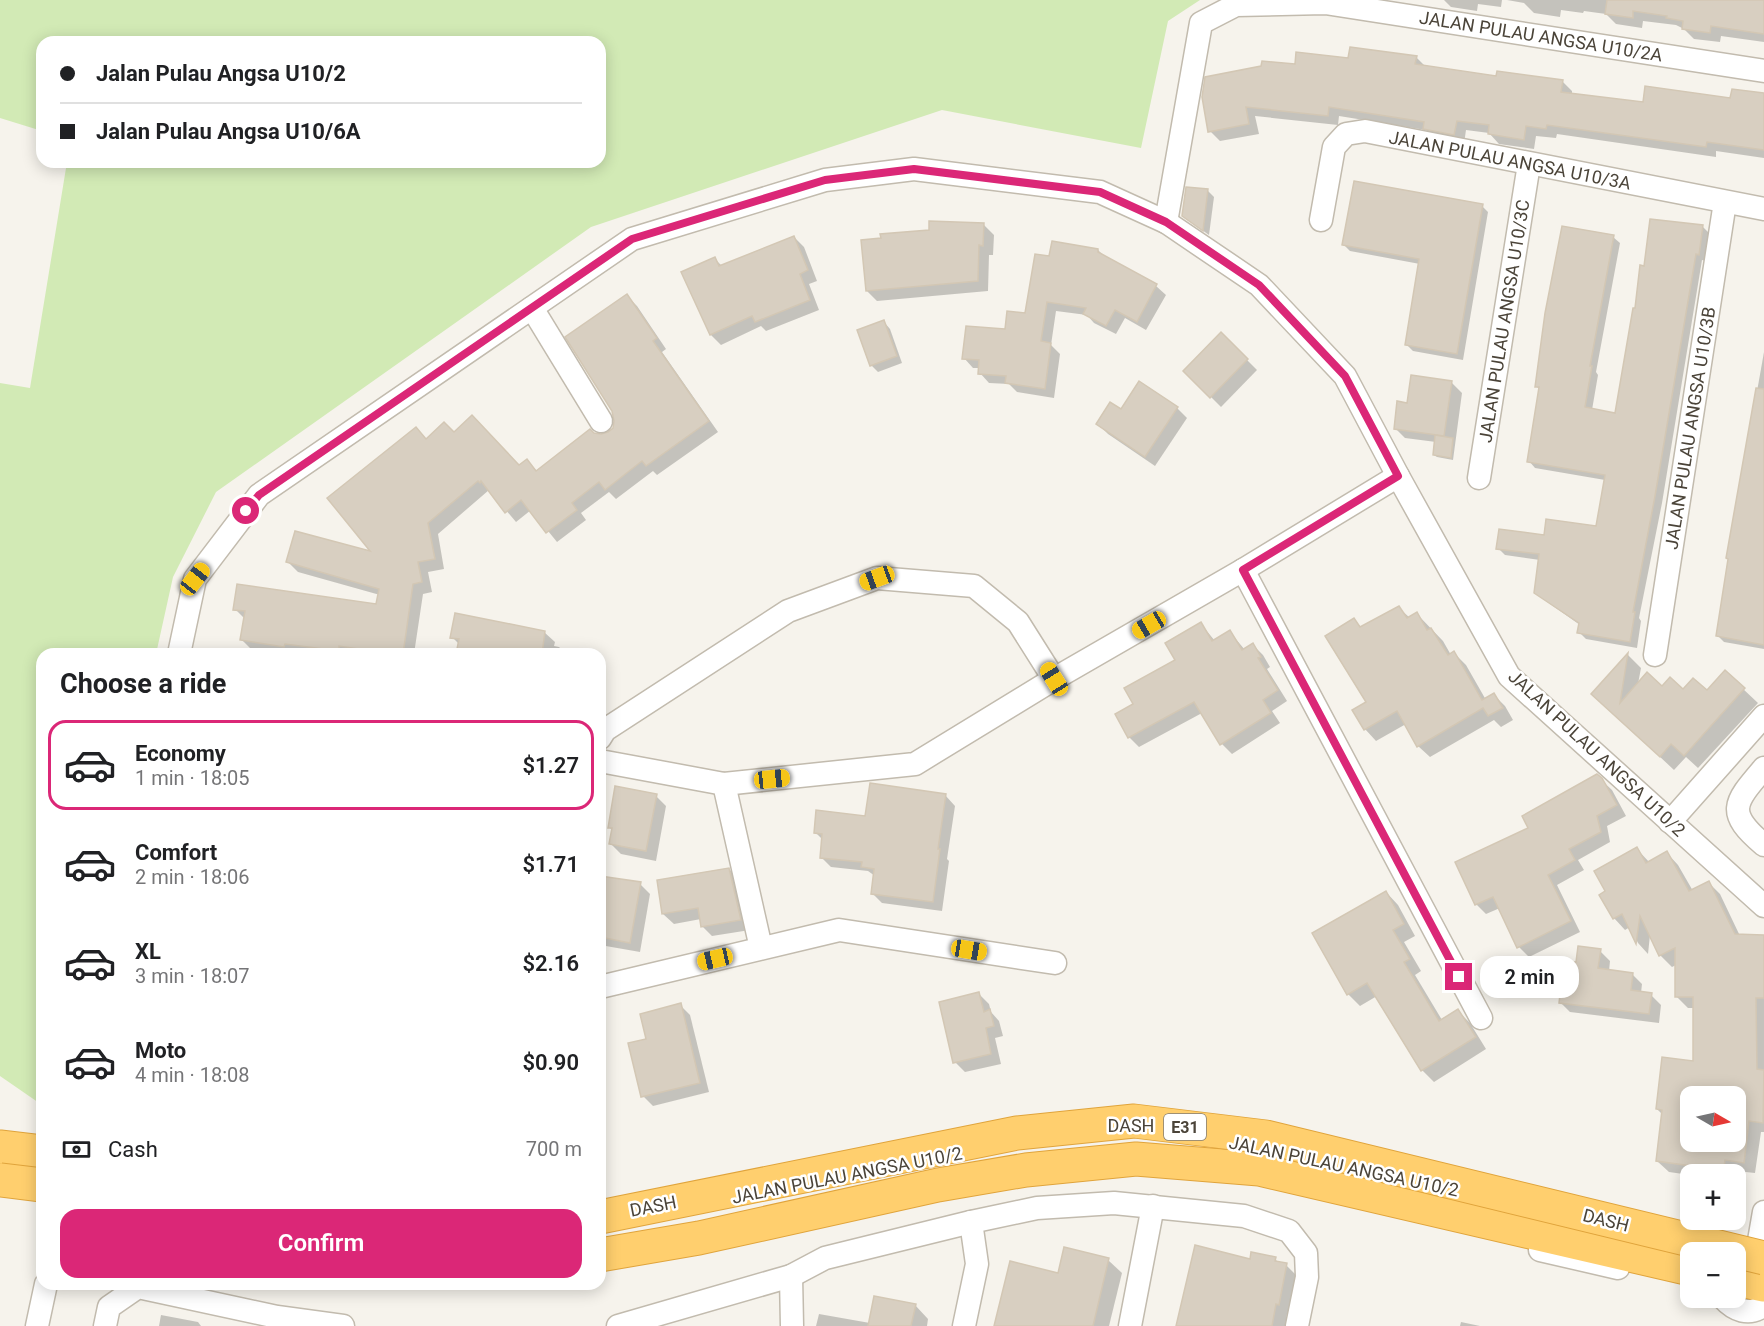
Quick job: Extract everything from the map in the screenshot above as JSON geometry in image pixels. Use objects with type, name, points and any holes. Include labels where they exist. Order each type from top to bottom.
[{"type":"highway","name":"DASH","points":[[606,1216],[1017,1133],[1134,1121],[1266,1137],[1753,1283]]},
{"type":"highway","points":[[0,1149],[36,1152]]},
{"type":"highway","name":"DASH","points":[[606,1254],[699,1238],[938,1185],[1026,1170],[1136,1159],[1259,1169],[1680,1267]]},
{"type":"highway","points":[[0,1180],[36,1184]]},
{"type":"street","name":"JALAN PULAU ANGSA U10/2A","points":[[1166,222],[1201,23],[1236,5],[1325,3],[1764,71]]},
{"type":"street","name":"JALAN PULAU ANGSA U10/3A","points":[[1321,220],[1334,147],[1346,134],[1365,131],[1764,209]]},
{"type":"street","name":"JALAN PULAU ANGSA U10/3C","points":[[1479,478],[1529,164]]},
{"type":"street","name":"JALAN PULAU ANGSA U10/2","points":[[180,648],[195,579],[259,495],[632,239],[825,180],[914,169],[1100,192],[1166,222],[1259,285],[1345,376],[1509,676],[1764,906]]},
{"type":"street","name":"JALAN PULAU ANGSA U10/3B","points":[[1655,655],[1725,202]]},
{"type":"street","points":[[532,308],[601,421]]},
{"type":"street","points":[[606,762],[724,784],[915,764],[1054,679],[1243,570],[1398,476]]},
{"type":"street","points":[[1243,570],[1480,1018]]},
{"type":"street","points":[[606,729],[788,611],[877,578],[974,586],[1018,622],[1054,679]]},
{"type":"street","points":[[1670,822],[1764,716]]},
{"type":"street","points":[[1764,768],[1745,790],[1738,807],[1742,824],[1764,845]]},
{"type":"street","points":[[724,784],[762,948]]},
{"type":"street","points":[[606,986],[839,930],[1055,963]]},
{"type":"street","name":"JALAN PULAU ANGSA U10/2","points":[[606,1223],[1002,1143],[1132,1130],[1216,1138],[1430,1184],[1680,1249]]},
{"type":"street","points":[[0,1149],[36,1158]]},
{"type":"street","name":"JALAN PULAU ANGSA U10/2","points":[[606,1265],[710,1248],[1020,1183],[1180,1172],[1294,1187],[1580,1261],[1680,1281]]},
{"type":"street","points":[[0,1185],[36,1193]]},
{"type":"street","points":[[618,1326],[791,1276],[825,1258],[1038,1208],[1114,1203],[1244,1216],[1289,1231],[1306,1253],[1307,1277],[1297,1326]]},
{"type":"street","points":[[1130,1326],[1154,1206]]},
{"type":"street","points":[[1753,1283],[1764,1212]]},
{"type":"street","points":[[964,1326],[977,1264],[971,1222]]},
{"type":"street","points":[[791,1276],[792,1326]]},
{"type":"street","points":[[37,1326],[45,1290]]},
{"type":"street","points":[[105,1326],[109,1307],[134,1290]]},
{"type":"street","points":[[150,1290],[276,1322],[343,1326]]},
{"type":"green space","points":[[0,0],[1200,0],[1168,21],[1141,148],[942,110],[591,227],[216,492],[173,577],[157,648],[36,648],[36,1101],[0,1076],[0,383],[30,388],[66,168],[606,168],[606,36],[36,36],[36,129],[0,118]]},
{"type":"building","points":[[1607,0],[1764,0],[1764,34],[1711,26],[1710,33],[1682,29],[1683,21],[1633,11],[1633,18],[1605,14]]},
{"type":"building","points":[[1350,47],[1417,56],[1415,64],[1496,76],[1497,71],[1563,80],[1561,92],[1643,102],[1645,86],[1730,98],[1732,89],[1764,93],[1764,150],[1707,142],[1706,147],[1547,125],[1546,129],[1526,126],[1524,140],[1488,134],[1489,125],[1457,121],[1454,135],[1423,129],[1424,122],[1329,107],[1328,116],[1246,107],[1249,124],[1208,132],[1202,97],[1205,77],[1261,66],[1262,61],[1295,64],[1296,52],[1348,58]]},
{"type":"building","points":[[1354,181],[1483,204],[1457,354],[1405,345],[1419,259],[1342,245]]},
{"type":"building","points":[[1186,187],[1208,189],[1203,231],[1182,216]]},
{"type":"building","points":[[1650,219],[1703,225],[1633,612],[1635,612],[1630,642],[1577,633],[1579,623],[1534,593],[1539,554],[1496,549],[1499,529],[1544,535],[1546,519],[1596,526],[1605,475],[1527,462],[1539,387],[1535,387],[1545,313],[1562,226],[1614,235],[1590,366],[1592,366],[1585,407],[1615,413],[1633,308],[1635,308],[1640,265],[1644,266]]},
{"type":"building","points":[[929,221],[984,223],[983,246],[979,245],[978,281],[866,291],[861,240],[881,238],[880,234],[929,230]]},
{"type":"building","points":[[794,236],[808,270],[800,274],[810,300],[755,322],[752,316],[710,335],[681,272],[715,257],[719,266]]},
{"type":"building","points":[[1052,241],[1098,249],[1098,252],[1157,284],[1137,322],[1115,310],[1106,326],[1083,314],[1086,308],[1047,302],[1041,341],[1051,343],[1045,389],[1005,383],[1006,376],[978,374],[979,360],[962,359],[966,326],[1005,329],[1007,311],[1025,313],[1035,254],[1049,256]]},
{"type":"building","points":[[627,294],[657,338],[653,341],[709,421],[646,466],[642,461],[605,490],[599,482],[572,503],[577,510],[546,533],[521,500],[505,513],[481,481],[480,483],[478,481],[428,523],[435,559],[418,562],[422,582],[413,584],[404,648],[339,646],[339,648],[316,648],[285,644],[284,647],[240,640],[245,611],[233,610],[237,584],[376,604],[379,589],[286,562],[295,531],[370,551],[327,498],[416,427],[426,439],[444,422],[454,432],[472,415],[519,465],[527,459],[536,471],[590,429],[594,433],[601,434],[613,428],[612,411],[565,337]]},
{"type":"building","points":[[884,320],[897,356],[870,366],[857,330]]},
{"type":"building","points":[[1221,332],[1248,359],[1210,398],[1183,371]]},
{"type":"building","points":[[1411,375],[1452,381],[1444,436],[1394,429],[1397,401],[1407,403]]},
{"type":"building","points":[[1139,381],[1178,407],[1145,457],[1096,424],[1110,402],[1121,409]]},
{"type":"building","points":[[1756,388],[1764,389],[1764,645],[1716,636],[1728,559],[1726,558]]},
{"type":"building","points":[[1435,435],[1453,438],[1451,458],[1433,455]]},
{"type":"building","points":[[1399,606],[1407,618],[1417,612],[1427,630],[1431,628],[1448,655],[1454,651],[1482,700],[1494,693],[1503,708],[1488,716],[1483,708],[1417,747],[1397,711],[1364,730],[1352,710],[1366,702],[1325,636],[1354,618],[1360,627]]},
{"type":"building","points":[[455,613],[545,631],[543,648],[457,648],[459,639],[450,638]]},
{"type":"building","points":[[1201,622],[1212,641],[1230,630],[1242,650],[1253,643],[1261,657],[1258,658],[1278,690],[1263,700],[1271,713],[1220,745],[1194,702],[1128,738],[1115,714],[1133,704],[1124,688],[1175,660],[1165,643]]},
{"type":"building","points":[[1628,653],[1620,703],[1647,672],[1662,686],[1670,677],[1683,689],[1693,678],[1707,690],[1725,670],[1745,688],[1684,756],[1671,744],[1660,757],[1591,694]]},
{"type":"building","points":[[1597,774],[1602,778],[1617,805],[1597,816],[1601,832],[1569,849],[1575,860],[1548,875],[1571,921],[1517,948],[1493,897],[1475,905],[1455,862],[1528,828],[1522,816]]},
{"type":"building","points":[[870,783],[946,794],[933,902],[871,894],[874,869],[861,867],[862,862],[820,858],[822,834],[814,833],[816,810],[865,816]]},
{"type":"building","points":[[615,786],[657,794],[646,851],[609,844],[612,828],[608,828]]},
{"type":"building","points":[[1637,847],[1646,863],[1667,851],[1689,891],[1709,881],[1735,934],[1764,935],[1764,998],[1756,998],[1757,1069],[1764,1070],[1763,1123],[1749,1121],[1746,1146],[1746,1086],[1680,1086],[1680,1152],[1745,1152],[1744,1163],[1725,1160],[1724,1164],[1680,1164],[1656,1161],[1662,1110],[1656,1109],[1662,1057],[1693,1061],[1693,997],[1675,997],[1675,948],[1659,956],[1640,916],[1636,944],[1622,914],[1613,919],[1599,895],[1605,891],[1594,871]]},
{"type":"building","points":[[729,868],[741,920],[701,927],[698,908],[662,914],[657,880]]},
{"type":"building","points":[[606,877],[641,882],[630,943],[606,938]]},
{"type":"building","points":[[1386,891],[1404,924],[1393,930],[1410,959],[1404,962],[1439,1021],[1458,1009],[1476,1037],[1421,1071],[1367,983],[1347,995],[1312,933]]},
{"type":"building","points":[[1578,946],[1601,949],[1598,968],[1633,973],[1631,990],[1652,993],[1649,1014],[1559,1003],[1564,961],[1576,962]]},
{"type":"building","points":[[979,992],[984,1012],[990,1009],[994,1026],[986,1028],[991,1054],[953,1063],[939,1002]]},
{"type":"building","points":[[681,1003],[700,1083],[641,1097],[628,1043],[646,1039],[640,1014]]},
{"type":"building","points":[[1195,1245],[1250,1259],[1251,1252],[1276,1257],[1275,1261],[1287,1263],[1279,1305],[1276,1304],[1272,1326],[1176,1326]]},
{"type":"building","points":[[1064,1247],[1109,1258],[1093,1326],[994,1326],[1010,1261],[1058,1273]]},
{"type":"building","points":[[874,1296],[916,1304],[911,1326],[868,1326]]},
{"type":"route","points":[[246,511],[259,495],[632,239],[825,180],[914,169],[1100,192],[1166,222],[1259,285],[1345,376],[1398,476],[1243,570],[1459,977]]}]
